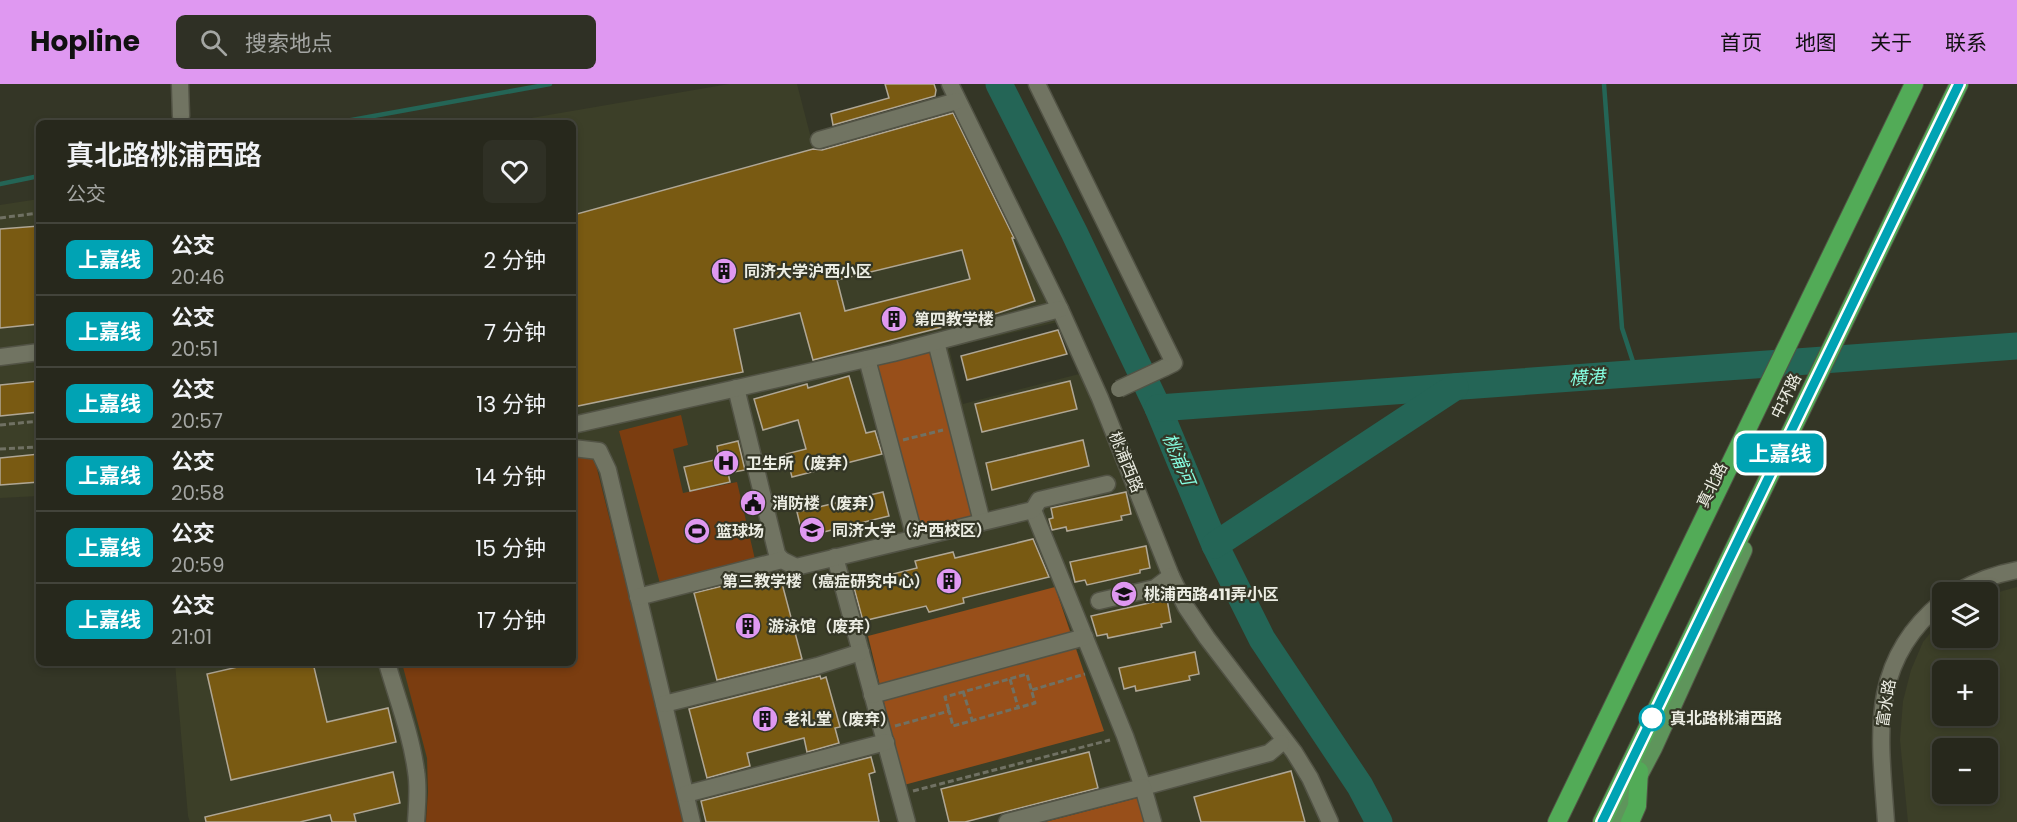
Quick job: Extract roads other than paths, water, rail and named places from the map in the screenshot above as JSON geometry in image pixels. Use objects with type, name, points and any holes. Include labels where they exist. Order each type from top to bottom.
[{"type":"highway","name":"中环路","points":[[1557,822],[1914,84]]},
{"type":"highway","name":"中环路","points":[[1602,822],[1959,84]]},
{"type":"highway","points":[[1630,822],[1637,806],[1639,771]]},
{"type":"main road","name":"真北路","points":[[1549,822],[1907,84]]},
{"type":"main road","points":[[1614,822],[1653,748],[1773,485],[1968,84]]},
{"type":"street","points":[[180,84],[181,116]]},
{"type":"street","name":"桃浦西路","points":[[950,84],[1060,309],[1100,398],[1171,576],[1186,607],[1310,778],[1330,822]]},
{"type":"street","points":[[1037,84],[1174,363],[1100,398]]},
{"type":"street","points":[[819,140],[957,101]]},
{"type":"street","points":[[576,424],[867,359],[1060,309]]},
{"type":"street","points":[[936,342],[982,522]]},
{"type":"street","points":[[0,357],[36,352]]},
{"type":"street","points":[[867,359],[915,538]]},
{"type":"street","points":[[736,388],[777,554],[782,560],[796,567],[1033,510],[1039,500],[1107,484]]},
{"type":"street","points":[[576,448],[600,451],[608,470],[692,822]]},
{"type":"street","points":[[1033,510],[1125,736],[1154,822]]},
{"type":"street","points":[[835,557],[907,822]]},
{"type":"street","points":[[638,597],[782,560]]},
{"type":"street","points":[[1977,582],[2017,570]]},
{"type":"street","points":[[1099,602],[1155,588],[1171,576]]},
{"type":"street","name":"富水路","points":[[1886,822],[1881,741],[1881,714],[1886,687],[1895,660],[1908,638],[1932,610]]},
{"type":"street","points":[[872,695],[1085,637]]},
{"type":"street","points":[[664,704],[817,666],[861,652]]},
{"type":"street","points":[[388,666],[411,745],[416,772],[418,798],[416,822]]},
{"type":"street","points":[[686,794],[884,736]]},
{"type":"street","points":[[1007,822],[1287,747]]},
{"type":"waterway","points":[[352,120],[550,84]]},
{"type":"waterway","name":"桃浦河","points":[[999,84],[1074,232],[1158,408],[1215,545],[1262,639],[1360,786],[1379,822]]},
{"type":"waterway","points":[[1604,84],[1622,328],[1637,374]]},
{"type":"waterway","points":[[0,184],[36,177]]},
{"type":"waterway","name":"横港","points":[[1158,408],[2017,346]]},
{"type":"waterway","points":[[1215,545],[1455,387]]},
{"type":"place","name":"同济大学沪西小区","points":[[724,271]]},
{"type":"place","name":"第四教学楼","points":[[894,319]]},
{"type":"place","name":"卫生所（废弃）","points":[[726,463]]},
{"type":"place","name":"消防楼（废弃）","points":[[753,503]]},
{"type":"place","name":"同济大学（沪西校区）","points":[[812,530]]},
{"type":"place","name":"篮球场","points":[[697,531]]},
{"type":"place","name":"第三教学楼（癌症研究中心）","points":[[949,581]]},
{"type":"place","name":"桃浦西路411弄小区","points":[[1124,594]]},
{"type":"place","name":"游泳馆（废弃）","points":[[748,626]]},
{"type":"place","name":"真北路桃浦西路","points":[[1652,718]]},
{"type":"place","name":"老礼堂（废弃）","points":[[765,719]]}]
